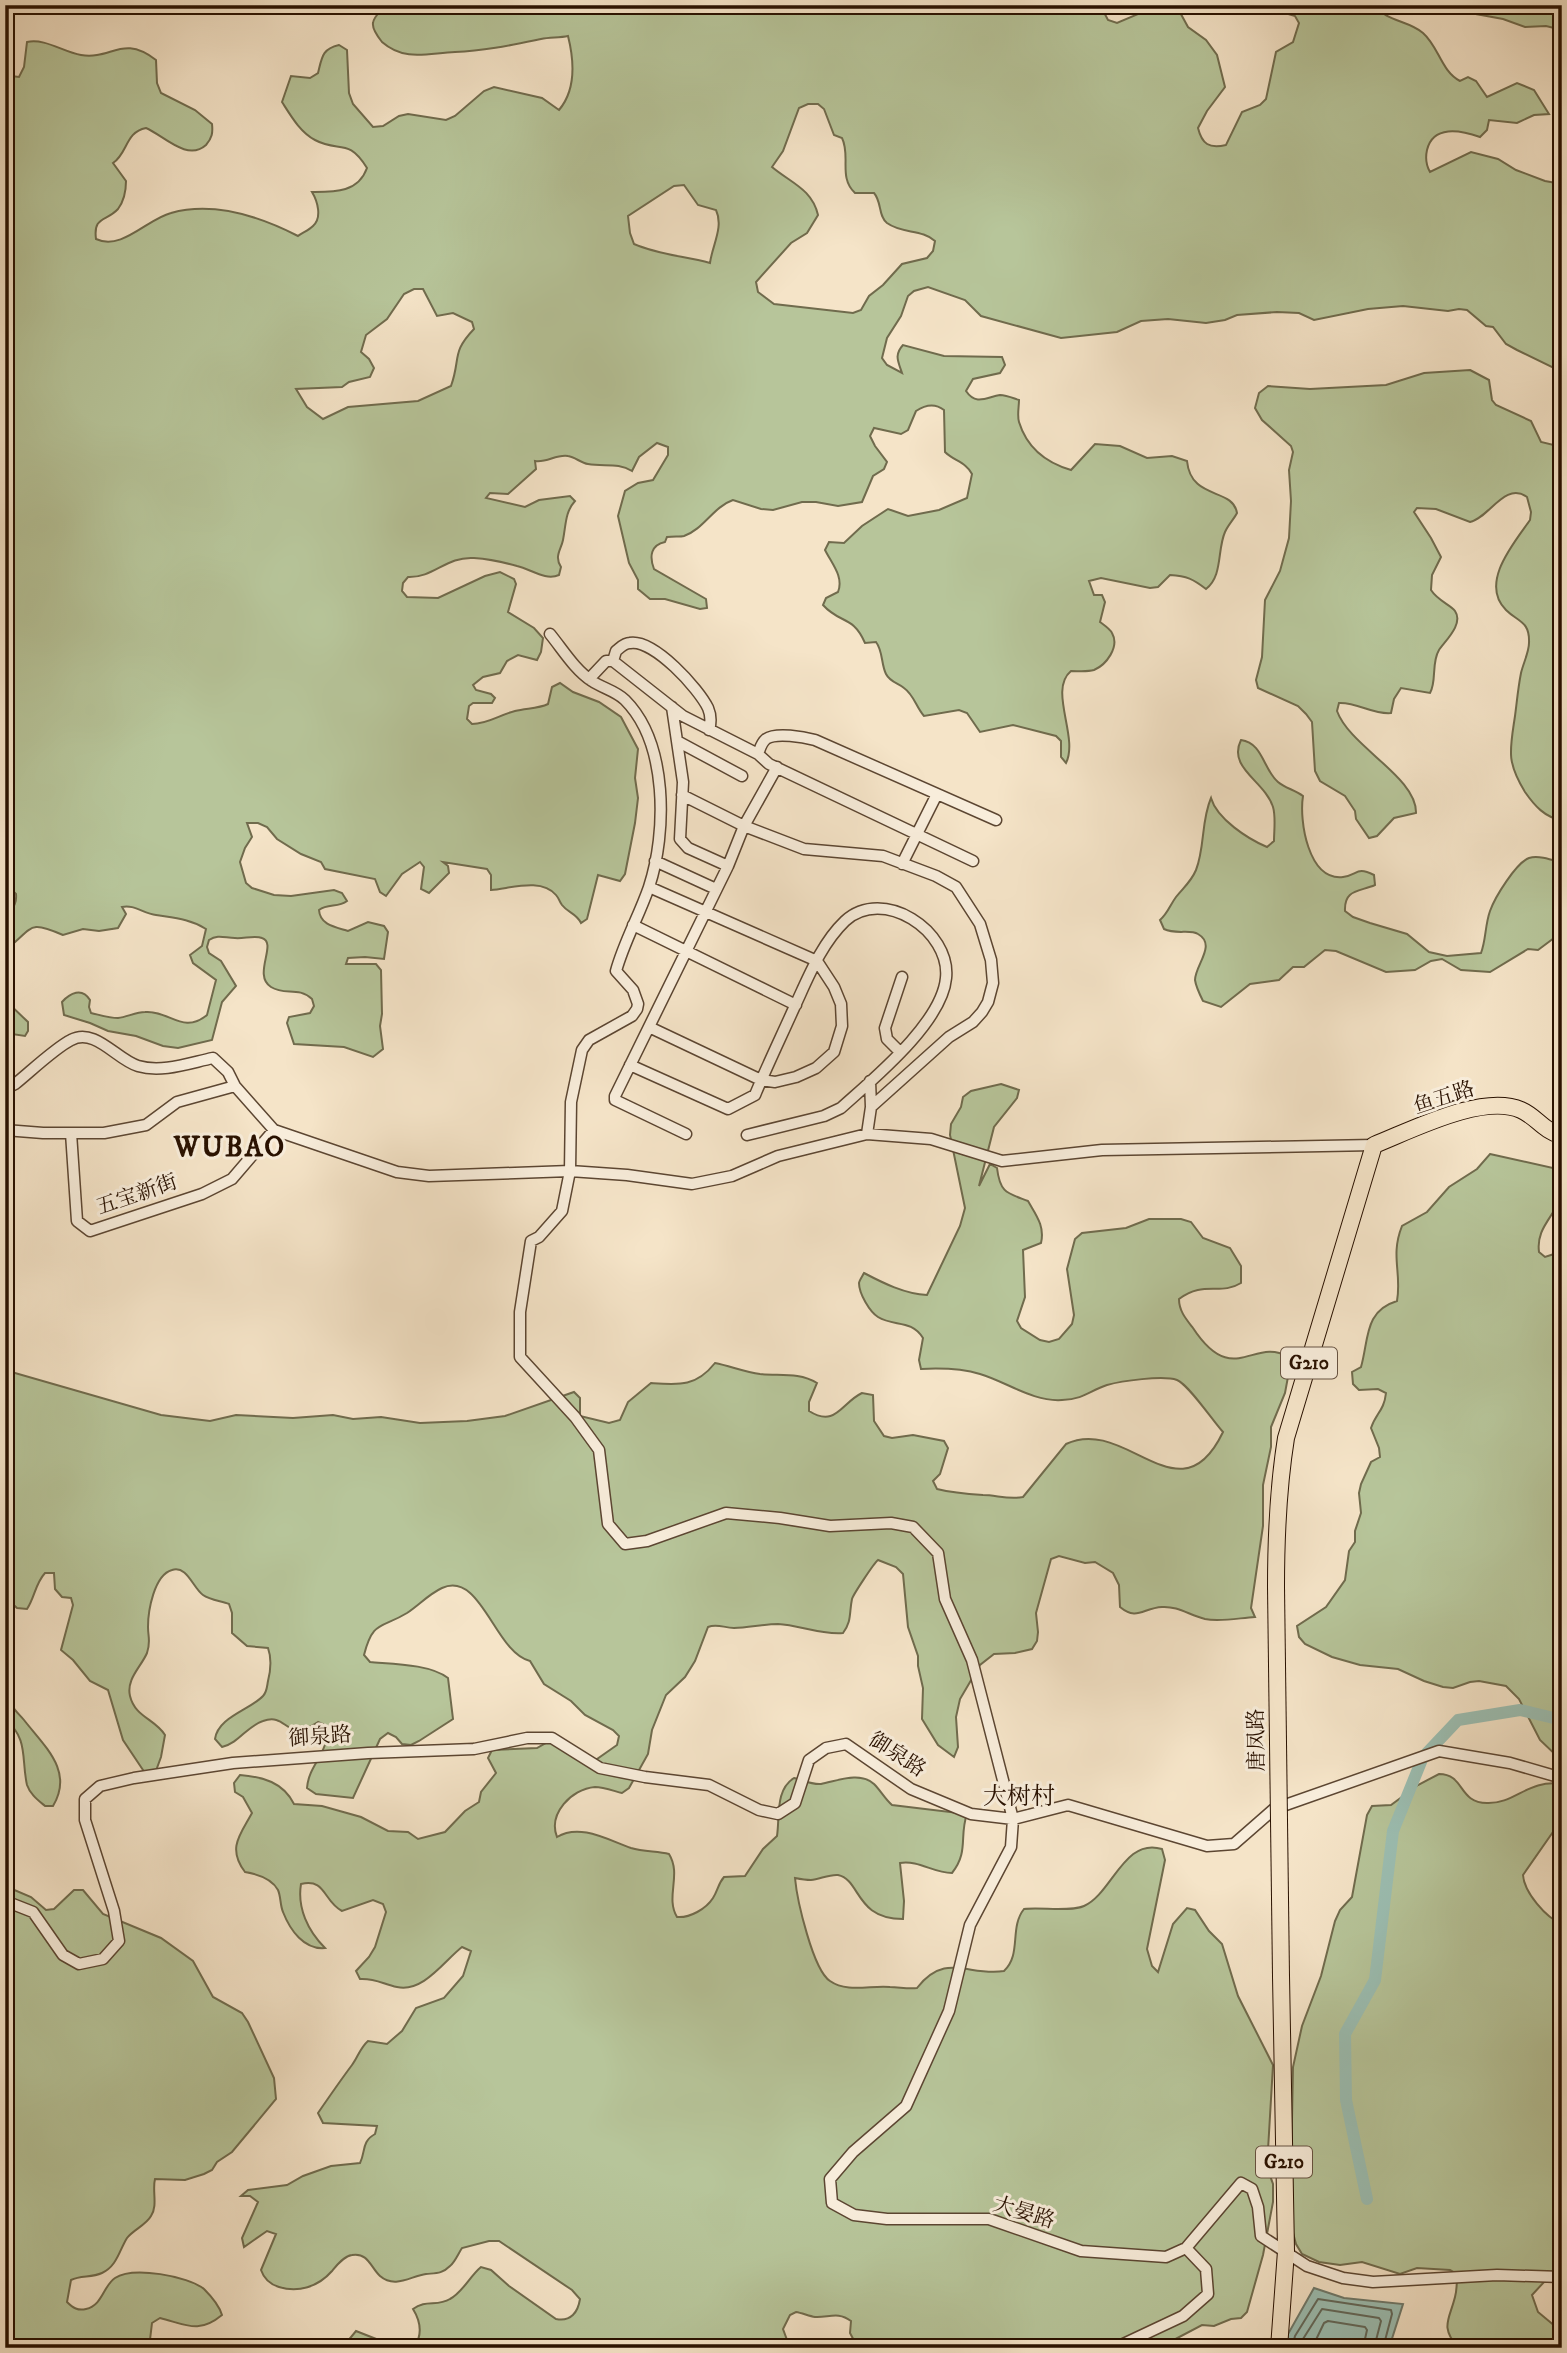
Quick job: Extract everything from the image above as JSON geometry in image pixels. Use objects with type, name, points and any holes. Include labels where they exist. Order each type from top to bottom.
[{"type":"highway","name":"鱼五路","points":[[1374,1145],[1476,1106],[1504,1105],[1523,1111],[1548,1132],[1562,1136]]},
{"type":"highway","name":"唐凤路","points":[[1279,2348],[1286,2251],[1280,1976],[1276,1587],[1278,1499],[1286,1438],[1374,1145]]},
{"type":"street","points":[[550,634],[580,671],[623,698],[643,722],[660,779],[658,851],[649,887],[616,971],[633,990],[637,1009],[632,1016],[589,1040],[582,1050],[571,1102],[570,1171],[562,1211],[539,1237],[531,1241],[520,1312],[520,1357],[575,1418],[599,1450],[608,1524],[625,1544],[647,1541],[726,1513],[780,1518],[830,1527],[891,1523],[913,1527],[937,1553],[945,1599],[972,1660],[1013,1819],[1068,1805],[1207,1846],[1234,1844],[1274,1809],[1439,1751],[1510,1763],[1562,1778]]},
{"type":"street","points":[[613,661],[616,651],[631,642],[639,643],[657,653],[679,670],[709,710],[709,730]]},
{"type":"street","points":[[589,679],[606,661],[613,661],[671,706],[709,730],[758,754],[777,768],[973,861]]},
{"type":"street","points":[[671,706],[683,782],[680,839],[688,848],[727,866]]},
{"type":"street","points":[[758,754],[762,742],[768,737],[799,736],[816,740],[996,820]]},
{"type":"street","points":[[677,741],[742,776]]},
{"type":"street","points":[[686,1134],[615,1100],[744,826],[777,768]]},
{"type":"street","points":[[902,864],[937,794]]},
{"type":"street","points":[[682,796],[744,826],[804,849],[883,856],[936,876],[956,887],[980,924],[991,960],[993,983],[988,1002],[973,1022],[948,1037],[871,1107]]},
{"type":"street","points":[[655,861],[716,889]]},
{"type":"street","points":[[649,887],[817,961],[834,987],[841,1004],[842,1026],[834,1052],[816,1068],[775,1082],[761,1080],[649,1027]]},
{"type":"street","points":[[630,1065],[728,1109],[755,1095],[817,961],[847,920],[871,910],[895,910],[917,922],[941,950],[946,979],[941,997],[924,1028],[841,1108],[824,1116],[747,1135]]},
{"type":"street","points":[[633,925],[796,1005]]},
{"type":"street","points":[[900,1052],[887,1039],[885,1028],[902,977]]},
{"type":"street","points":[[5,1089],[71,1040],[85,1037],[105,1045],[136,1066],[159,1069],[213,1058],[228,1072],[235,1086],[274,1130],[397,1171],[429,1176],[570,1171],[692,1184],[732,1176],[778,1156],[867,1134],[930,1139],[1002,1161],[1102,1150],[1374,1145]]},
{"type":"street","points":[[867,1134],[871,1107],[870,1081]]},
{"type":"street","points":[[5,1130],[104,1133],[146,1125],[177,1102],[235,1086]]},
{"type":"street","name":"五宝新街","points":[[71,1133],[77,1221],[90,1231],[202,1194],[232,1179],[274,1130]]},
{"type":"street","name":"御泉路","points":[[5,1901],[33,1912],[63,1955],[79,1964],[103,1959],[119,1941],[114,1911],[85,1819],[85,1799],[100,1786],[233,1763],[368,1752],[474,1749],[527,1738],[552,1738],[600,1768],[709,1785],[759,1810],[778,1814],[795,1803],[809,1760],[826,1748],[846,1744],[911,1789],[971,1814],[1013,1819]]},
{"type":"street","name":"大晏路","points":[[1013,1819],[1011,1847],[970,1925],[949,2011],[905,2106],[853,2151],[830,2179],[832,2203],[854,2215],[887,2219],[989,2219],[1081,2251],[1166,2257],[1186,2248]]},
{"type":"street","points":[[1115,2348],[1183,2316],[1208,2294],[1206,2269],[1186,2248],[1241,2183],[1252,2189],[1258,2207],[1261,2236],[1307,2266],[1343,2278],[1373,2282],[1497,2275],[1562,2277]]},
{"type":"green space","points":[[386,5],[1100,5],[1108,20],[1117,23],[1143,12],[1151,5],[1176,5],[1188,27],[1206,40],[1217,55],[1225,87],[1198,128],[1204,141],[1215,146],[1226,145],[1242,112],[1260,105],[1266,99],[1276,52],[1293,42],[1299,23],[1295,16],[1278,11],[1277,5],[1375,5],[1385,15],[1423,33],[1448,71],[1460,81],[1468,77],[1476,81],[1487,97],[1517,83],[1534,90],[1549,114],[1534,115],[1517,123],[1489,120],[1487,130],[1480,137],[1456,131],[1441,133],[1430,142],[1426,159],[1430,172],[1471,152],[1498,159],[1516,170],[1545,181],[1562,184],[1562,372],[1506,344],[1493,327],[1486,326],[1467,310],[1459,309],[1448,311],[1403,306],[1368,309],[1314,320],[1299,313],[1277,312],[1237,315],[1206,323],[1168,319],[1141,321],[1117,332],[1061,338],[981,316],[965,300],[928,287],[914,291],[908,296],[901,316],[887,338],[882,358],[887,365],[902,373],[898,355],[903,345],[944,356],[1002,357],[1005,365],[1000,373],[973,379],[966,391],[978,399],[1000,395],[1019,400],[1018,419],[1023,431],[1033,447],[1046,459],[1071,470],[1095,444],[1120,446],[1147,458],[1172,456],[1187,461],[1190,474],[1196,482],[1228,500],[1237,513],[1225,532],[1215,577],[1206,589],[1190,579],[1170,575],[1158,587],[1150,588],[1101,578],[1089,581],[1094,595],[1102,595],[1105,602],[1100,622],[1111,632],[1114,644],[1107,660],[1099,668],[1071,671],[1065,679],[1062,690],[1069,740],[1066,763],[1061,757],[1061,741],[1056,736],[1013,725],[980,732],[967,713],[959,710],[924,716],[907,691],[888,677],[876,642],[865,643],[856,628],[823,605],[826,598],[838,592],[839,586],[836,571],[825,550],[829,542],[844,543],[862,526],[888,509],[908,516],[939,510],[967,498],[972,474],[967,467],[945,452],[944,410],[941,408],[930,406],[916,411],[908,430],[901,434],[874,428],[870,436],[887,462],[884,469],[873,476],[862,502],[838,506],[802,502],[773,510],[733,500],[691,533],[667,537],[665,542],[660,543],[652,552],[654,569],[706,599],[707,608],[700,609],[665,599],[650,599],[638,589],[638,580],[629,563],[618,516],[625,491],[638,483],[653,480],[668,455],[668,447],[657,443],[639,457],[632,471],[616,466],[585,463],[568,456],[535,461],[536,469],[508,494],[490,493],[486,498],[525,507],[539,500],[570,496],[575,501],[568,514],[559,553],[559,575],[548,577],[501,562],[464,558],[425,574],[408,577],[403,583],[402,591],[407,597],[438,598],[485,576],[500,572],[514,579],[516,584],[508,612],[534,628],[543,638],[541,652],[537,660],[518,655],[507,661],[500,673],[483,677],[473,685],[476,690],[491,694],[495,698],[492,703],[473,703],[469,706],[467,719],[472,724],[548,704],[552,687],[560,683],[573,692],[599,702],[621,717],[638,749],[635,778],[638,798],[625,874],[620,881],[598,875],[587,919],[581,923],[564,908],[556,895],[542,886],[525,885],[491,890],[491,875],[487,869],[443,862],[448,866],[449,873],[429,893],[421,889],[424,867],[420,862],[402,874],[386,896],[380,892],[375,879],[325,869],[321,862],[301,854],[277,839],[267,827],[258,823],[247,823],[252,837],[240,862],[246,883],[252,888],[274,895],[291,896],[334,890],[342,893],[347,901],[319,910],[325,922],[348,931],[368,922],[384,926],[388,932],[384,959],[348,958],[346,964],[376,964],[381,970],[380,1026],[383,1049],[373,1057],[344,1047],[294,1044],[287,1023],[289,1017],[310,1013],[314,1006],[312,999],[302,993],[276,990],[266,982],[266,941],[256,937],[219,937],[209,940],[209,953],[221,961],[236,986],[222,1002],[212,1040],[178,1048],[108,1031],[64,1015],[62,1002],[72,994],[80,993],[90,1000],[91,1013],[118,1018],[154,1012],[191,1023],[207,1015],[216,980],[193,963],[190,955],[202,946],[206,929],[188,921],[131,907],[122,907],[126,914],[118,928],[99,931],[83,929],[63,935],[37,927],[27,931],[7,949],[5,916],[16,901],[16,894],[8,876],[5,876],[5,71],[11,76],[19,77],[24,67],[27,42],[40,42],[92,56],[126,48],[134,49],[156,60],[157,83],[161,93],[195,110],[212,124],[212,135],[206,145],[199,149],[175,146],[146,128],[134,134],[113,163],[126,181],[123,199],[118,209],[98,223],[96,239],[115,241],[162,216],[204,209],[236,212],[268,222],[298,236],[316,223],[317,205],[312,192],[337,191],[351,187],[358,182],[367,168],[349,149],[323,144],[310,137],[296,123],[282,102],[291,76],[310,78],[318,73],[322,58],[329,49],[339,45],[347,50],[349,93],[353,104],[373,127],[383,126],[408,114],[446,120],[455,116],[484,91],[494,87],[542,98],[559,110],[565,102],[572,74],[568,36],[477,50],[408,54],[391,48],[382,42],[376,33],[374,20]],"holes":[[[818,104],[824,109],[834,135],[842,138],[847,180],[855,193],[874,193],[882,217],[887,223],[935,241],[933,251],[927,258],[902,264],[869,296],[861,310],[853,313],[774,304],[758,292],[756,282],[791,243],[807,233],[818,215],[806,193],[772,167],[783,151],[799,108]],[[684,185],[698,205],[716,210],[719,223],[710,263],[653,251],[634,244],[628,216],[674,186]],[[414,289],[423,289],[437,316],[453,313],[472,322],[474,329],[459,350],[451,386],[418,401],[348,407],[323,419],[307,407],[296,389],[342,387],[349,382],[370,377],[374,368],[361,352],[366,335],[387,319],[404,294]]]},
{"type":"green space","points":[[1459,5],[1562,5],[1562,30],[1546,26],[1525,27],[1503,19],[1465,12]]},
{"type":"green space","points":[[1470,370],[1489,380],[1492,400],[1496,405],[1531,421],[1541,442],[1562,447],[1562,820],[1545,814],[1532,802],[1512,763],[1512,738],[1529,636],[1525,626],[1506,610],[1496,588],[1508,551],[1530,520],[1527,497],[1519,493],[1504,497],[1470,522],[1436,509],[1417,508],[1414,512],[1441,557],[1432,575],[1431,590],[1455,611],[1457,621],[1453,632],[1437,655],[1430,693],[1401,688],[1394,699],[1391,713],[1339,703],[1337,711],[1344,724],[1406,787],[1416,813],[1394,818],[1377,836],[1369,838],[1345,796],[1320,781],[1315,771],[1312,722],[1298,706],[1258,688],[1256,680],[1262,657],[1265,600],[1280,571],[1289,538],[1289,470],[1293,452],[1291,446],[1262,420],[1255,408],[1259,393],[1268,386],[1310,389],[1386,385],[1424,373]]},
{"type":"green space","points":[[1241,740],[1254,746],[1278,782],[1303,796],[1303,819],[1308,847],[1321,869],[1331,876],[1343,877],[1360,871],[1374,875],[1375,885],[1354,892],[1347,899],[1345,911],[1353,917],[1407,934],[1429,952],[1447,956],[1481,953],[1490,911],[1501,889],[1524,861],[1537,857],[1562,863],[1562,932],[1538,950],[1528,949],[1490,972],[1461,970],[1442,959],[1431,961],[1415,970],[1386,972],[1336,951],[1325,950],[1304,967],[1293,967],[1279,980],[1250,984],[1221,1007],[1203,1001],[1195,980],[1206,944],[1198,934],[1164,929],[1160,920],[1196,870],[1211,798],[1226,821],[1243,834],[1267,847],[1274,841],[1273,807],[1239,759]]},
{"type":"green space","points":[[5,1000],[28,1022],[25,1036],[5,1033]]},
{"type":"green space","points":[[1001,1084],[1019,1090],[1017,1098],[994,1127],[979,1186],[990,1164],[997,1168],[1000,1183],[1006,1191],[1028,1201],[1041,1226],[1041,1243],[1023,1250],[1025,1297],[1017,1321],[1021,1328],[1040,1340],[1049,1342],[1059,1339],[1072,1324],[1074,1315],[1067,1269],[1075,1239],[1082,1233],[1126,1228],[1149,1219],[1181,1219],[1191,1222],[1203,1238],[1230,1248],[1241,1266],[1241,1283],[1233,1287],[1196,1290],[1179,1299],[1190,1325],[1207,1346],[1220,1355],[1243,1358],[1264,1352],[1276,1352],[1288,1357],[1290,1366],[1285,1393],[1271,1427],[1271,1447],[1263,1485],[1263,1526],[1251,1608],[1255,1617],[1211,1620],[1168,1607],[1131,1613],[1120,1607],[1119,1585],[1113,1573],[1095,1562],[1085,1563],[1059,1556],[1051,1559],[1036,1613],[1037,1641],[1032,1649],[994,1654],[980,1665],[960,1699],[956,1717],[958,1747],[954,1757],[938,1745],[922,1719],[923,1688],[918,1656],[908,1627],[903,1574],[896,1567],[878,1560],[853,1596],[849,1621],[843,1633],[827,1633],[778,1624],[739,1628],[714,1625],[708,1627],[695,1661],[685,1677],[666,1695],[652,1730],[648,1754],[629,1788],[622,1793],[595,1787],[578,1792],[564,1804],[555,1828],[557,1837],[566,1833],[584,1832],[636,1849],[669,1854],[674,1870],[674,1909],[677,1917],[682,1917],[706,1906],[724,1877],[745,1876],[763,1849],[777,1836],[781,1796],[794,1778],[818,1784],[862,1778],[874,1784],[892,1805],[967,1814],[962,1851],[952,1873],[913,1863],[900,1863],[903,1919],[876,1913],[845,1878],[838,1875],[811,1880],[795,1878],[802,1917],[818,1963],[830,1981],[851,1988],[917,1988],[928,1977],[948,1968],[1004,1971],[1013,1957],[1017,1924],[1024,1909],[1071,1909],[1084,1906],[1094,1900],[1119,1868],[1138,1851],[1162,1849],[1165,1860],[1147,1949],[1152,1966],[1158,1972],[1173,1924],[1187,1908],[1195,1910],[1222,1944],[1238,1996],[1273,2065],[1267,2167],[1273,2184],[1273,2202],[1263,2255],[1247,2312],[1241,2318],[1214,2326],[1202,2325],[1163,2348],[972,2348],[969,2340],[956,2348],[858,2348],[850,2333],[851,2321],[846,2318],[815,2317],[796,2312],[790,2315],[783,2329],[790,2348],[414,2348],[420,2329],[413,2309],[422,2304],[441,2303],[450,2299],[481,2267],[491,2270],[556,2319],[566,2319],[573,2315],[580,2299],[572,2290],[499,2241],[462,2248],[453,2262],[439,2273],[420,2275],[403,2281],[386,2280],[366,2258],[352,2255],[341,2261],[326,2277],[307,2287],[286,2289],[272,2284],[265,2279],[261,2270],[276,2234],[267,2231],[244,2247],[242,2238],[258,2202],[250,2196],[241,2196],[248,2190],[287,2185],[331,2166],[360,2163],[366,2144],[375,2134],[377,2126],[323,2123],[318,2113],[365,2044],[368,2041],[387,2044],[402,2031],[416,2008],[444,1998],[463,1976],[471,1951],[462,1947],[424,1981],[407,1988],[360,1979],[356,1971],[375,1947],[386,1912],[383,1904],[373,1900],[342,1911],[320,1887],[309,1883],[301,1884],[302,1910],[309,1927],[325,1948],[317,1948],[304,1942],[286,1919],[275,1886],[264,1878],[245,1872],[240,1863],[237,1842],[252,1813],[243,1797],[235,1792],[234,1783],[240,1775],[264,1779],[284,1790],[294,1804],[322,1806],[361,1817],[388,1831],[408,1832],[418,1839],[445,1832],[465,1811],[479,1802],[481,1792],[496,1773],[488,1758],[492,1750],[537,1748],[553,1739],[587,1759],[597,1759],[617,1745],[619,1736],[585,1715],[571,1701],[544,1684],[530,1661],[518,1655],[507,1644],[478,1601],[467,1591],[456,1586],[442,1588],[407,1613],[379,1627],[371,1636],[364,1655],[370,1662],[421,1667],[448,1678],[453,1719],[411,1745],[402,1744],[388,1733],[380,1739],[353,1798],[316,1794],[307,1788],[311,1772],[325,1744],[327,1726],[318,1722],[299,1730],[271,1719],[257,1723],[228,1745],[222,1747],[215,1739],[217,1731],[228,1719],[264,1694],[271,1660],[268,1648],[247,1646],[232,1633],[229,1604],[203,1595],[186,1574],[177,1569],[166,1573],[156,1586],[149,1612],[148,1649],[129,1690],[136,1709],[165,1735],[154,1776],[145,1773],[123,1740],[108,1690],[90,1681],[61,1650],[73,1605],[71,1598],[62,1597],[55,1589],[54,1573],[45,1573],[42,1577],[27,1609],[17,1608],[5,1597],[5,1372],[161,1415],[210,1421],[236,1415],[293,1418],[333,1415],[353,1419],[381,1417],[420,1423],[467,1421],[505,1416],[574,1392],[580,1398],[580,1416],[609,1423],[620,1420],[628,1402],[651,1383],[686,1383],[701,1377],[715,1363],[754,1373],[796,1376],[817,1383],[809,1402],[809,1411],[818,1416],[826,1417],[838,1412],[862,1393],[873,1395],[874,1421],[884,1436],[892,1438],[913,1435],[944,1441],[948,1448],[940,1474],[933,1481],[937,1489],[1008,1498],[1023,1497],[1066,1444],[1088,1439],[1110,1443],[1170,1468],[1189,1468],[1206,1457],[1223,1432],[1194,1395],[1177,1380],[1152,1378],[1122,1382],[1076,1398],[1051,1400],[1030,1395],[973,1372],[921,1369],[919,1360],[923,1338],[913,1328],[878,1317],[863,1297],[859,1283],[864,1273],[902,1290],[927,1295],[960,1226],[965,1208],[950,1135],[951,1124],[961,1107],[963,1097],[971,1091]]},
{"type":"green space","points":[[1490,1154],[1562,1170],[1561,1196],[1542,1230],[1539,1244],[1539,1252],[1545,1257],[1562,1247],[1561,1760],[1540,1740],[1519,1699],[1506,1686],[1479,1681],[1453,1688],[1443,1687],[1398,1669],[1360,1665],[1332,1657],[1305,1644],[1299,1637],[1297,1626],[1326,1607],[1345,1580],[1349,1551],[1355,1542],[1355,1531],[1361,1513],[1361,1484],[1371,1462],[1380,1457],[1371,1428],[1384,1404],[1386,1393],[1378,1389],[1359,1390],[1353,1384],[1352,1372],[1361,1367],[1373,1319],[1386,1306],[1397,1301],[1396,1256],[1402,1226],[1427,1212],[1449,1187],[1477,1169]]},
{"type":"green space","points":[[5,1660],[11,1673],[13,1707],[48,1750],[59,1771],[59,1793],[53,1806],[45,1806],[28,1788],[21,1742],[18,1734],[5,1719]]},
{"type":"green space","points":[[1439,1774],[1453,1779],[1471,1798],[1487,1803],[1506,1800],[1540,1785],[1562,1784],[1562,1819],[1523,1875],[1527,1889],[1537,1904],[1562,1924],[1562,2275],[1544,2282],[1532,2295],[1538,2312],[1562,2332],[1562,2348],[1458,2348],[1448,2329],[1457,2274],[1450,2270],[1417,2268],[1400,2274],[1362,2262],[1340,2265],[1319,2262],[1302,2254],[1296,2244],[1290,2222],[1293,2067],[1302,2026],[1321,1976],[1335,1921],[1340,1910],[1352,1897],[1367,1815],[1372,1806],[1391,1805],[1418,1785]]},
{"type":"green space","points":[[5,1886],[31,1897],[46,1910],[54,1909],[74,1890],[83,1890],[103,1914],[161,1938],[193,1961],[213,1997],[242,2013],[274,2078],[276,2099],[232,2152],[204,2174],[185,2180],[155,2179],[153,2212],[146,2222],[127,2238],[111,2266],[98,2275],[71,2280],[67,2302],[78,2309],[86,2309],[96,2304],[115,2278],[134,2273],[160,2274],[186,2280],[204,2289],[217,2304],[222,2315],[206,2324],[192,2326],[160,2318],[152,2323],[149,2348],[5,2348]]},
{"type":"green space","points":[[356,2331],[399,2348],[342,2348]]},
{"type":"water","points":[[1314,2288],[1344,2298],[1403,2304],[1389,2348],[1285,2348],[1288,2334]]},
{"type":"waterway","points":[[1367,2199],[1346,2100],[1345,2034],[1375,1980],[1393,1831],[1423,1757],[1458,1720],[1520,1710],[1562,1720]]},
{"type":"district","name":"WUBAO","points":[[230,1147]]},
{"type":"district","name":"大树村","points":[[1019,1797]]}]
